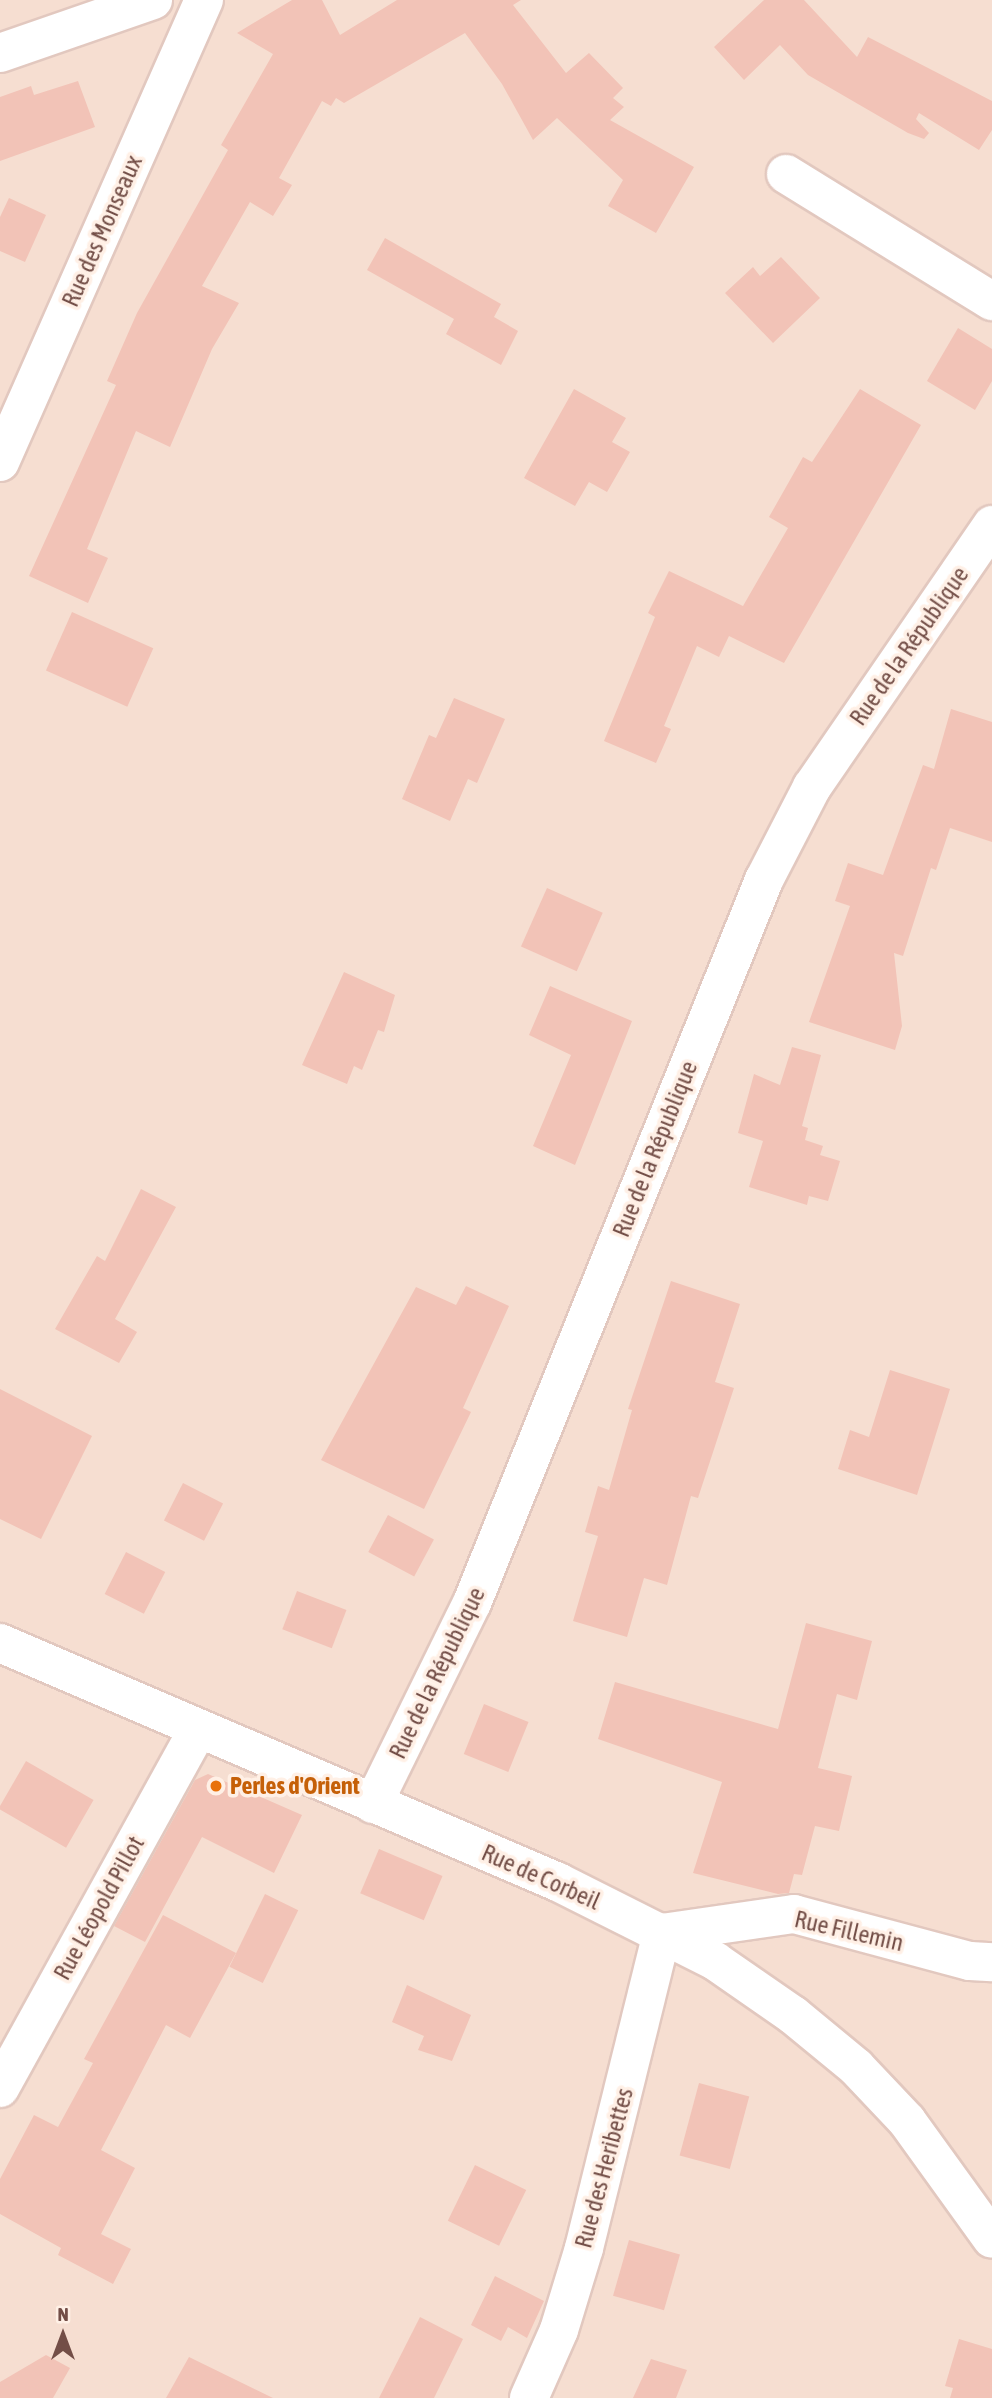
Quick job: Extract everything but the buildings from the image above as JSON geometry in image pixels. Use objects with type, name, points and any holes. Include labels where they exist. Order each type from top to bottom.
[{"type":"street","points":[[0,53],[153,0]]},
{"type":"street","name":"Rue des Monseaux","points":[[0,462],[204,0]]},
{"type":"street","points":[[786,174],[992,301]]},
{"type":"street","name":"Rue de la République","points":[[373,1804],[472,1603],[764,880],[812,787],[992,525]]},
{"type":"street","name":"Rue de Corbeil","points":[[0,1643],[558,1882],[662,1933],[760,1992],[856,2067],[915,2131],[992,2239]]},
{"type":"street","name":"Rue Léopold Pillot","points":[[0,2088],[198,1729]]},
{"type":"street","name":"Rue Fillemin","points":[[662,1933],[794,1914],[970,1961],[992,1962]]},
{"type":"street","name":"Rue des Heribettes","points":[[529,2398],[559,2330],[584,2248],[662,1933]]},
{"type":"shaded area","points":[[0,0],[992,0],[992,2398],[0,2398]]},
{"type":"place","name":"Perles d'Orient","points":[[216,1786]]}]
